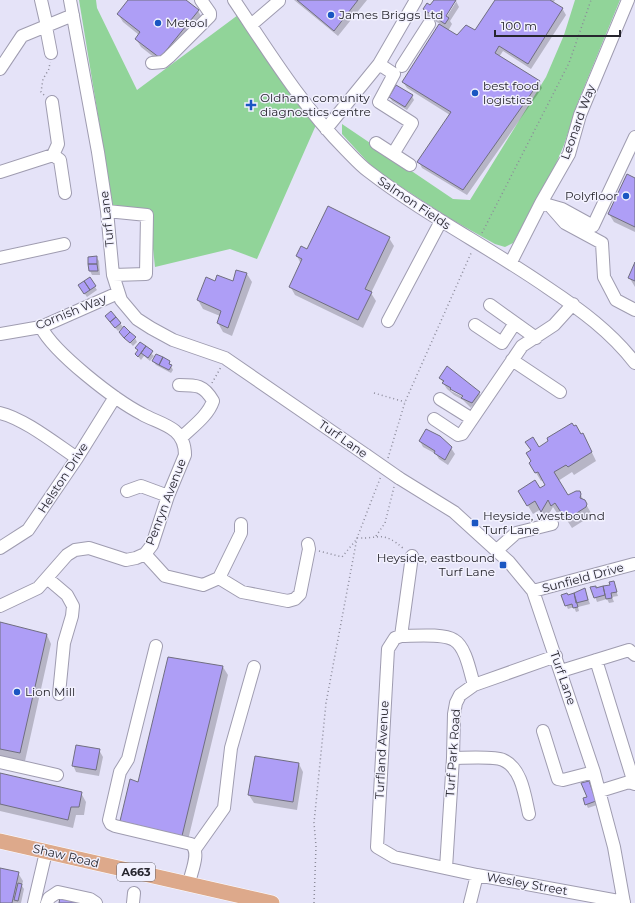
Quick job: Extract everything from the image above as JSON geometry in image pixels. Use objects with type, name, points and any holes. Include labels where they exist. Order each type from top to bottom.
[{"type":"main road","name":"Shaw Road","points":[[0,841],[188,883],[269,903]]},
{"type":"street","points":[[41,0],[52,53]]},
{"type":"street","name":"Turf Lane","points":[[70,0],[107,211],[113,274],[118,293],[126,306],[137,319],[173,340],[225,358],[366,455],[397,482],[454,512],[497,550],[520,574],[533,591],[594,772],[614,847],[624,902]]},
{"type":"street","points":[[152,63],[163,62],[210,16],[210,12],[201,0]]},
{"type":"street","name":"Salmon Fields","points":[[234,0],[294,88],[326,129],[367,171],[440,221],[511,262],[573,304],[603,327],[631,352],[635,362]]},
{"type":"street","points":[[326,129],[380,64],[404,25],[416,0]]},
{"type":"street","name":"Leonard Way","points":[[511,262],[546,205],[569,154],[580,115],[628,0]]},
{"type":"street","points":[[251,25],[279,1]]},
{"type":"street","points":[[0,69],[22,36],[73,15]]},
{"type":"street","points":[[402,66],[429,24]]},
{"type":"street","points":[[404,25],[422,36]]},
{"type":"street","points":[[380,64],[394,74],[379,102],[412,123],[393,154]]},
{"type":"street","points":[[0,172],[53,155],[58,144],[52,102]]},
{"type":"street","points":[[592,232],[635,137]]},
{"type":"street","points":[[376,143],[410,165]]},
{"type":"street","points":[[53,155],[60,160],[65,193]]},
{"type":"street","points":[[546,205],[562,221],[592,232],[602,243],[604,277],[616,300],[635,310]]},
{"type":"street","points":[[107,211],[147,215],[146,274],[113,274]]},
{"type":"street","points":[[388,321],[440,221]]},
{"type":"street","points":[[0,258],[64,244]]},
{"type":"street","name":"Cornish Way","points":[[0,334],[41,327],[118,293]]},
{"type":"street","points":[[434,419],[458,435],[462,434],[522,346],[554,325],[573,304]]},
{"type":"street","points":[[490,305],[536,338]]},
{"type":"street","points":[[475,325],[502,343],[515,323]]},
{"type":"street","points":[[41,327],[46,335],[69,358],[114,397],[141,414],[175,431],[181,438],[211,407],[213,401],[208,392],[197,385],[179,385]]},
{"type":"street","points":[[512,360],[560,392]]},
{"type":"street","name":"Helston Drive","points":[[0,548],[28,530],[77,458],[114,397]]},
{"type":"street","points":[[440,399],[472,419]]},
{"type":"street","points":[[0,413],[22,422],[77,458]]},
{"type":"street","name":"Penryn Avenue","points":[[0,606],[38,588],[67,554],[82,548],[89,548],[126,560],[145,554],[152,545],[168,496],[184,462],[185,449],[181,438]]},
{"type":"street","points":[[127,491],[141,486],[168,496]]},
{"type":"street","points":[[145,554],[165,576],[203,585],[219,578],[241,533],[242,524]]},
{"type":"street","points":[[497,550],[516,533],[552,524]]},
{"type":"street","points":[[219,578],[242,592],[292,601],[300,594],[309,546]]},
{"type":"street","points":[[412,556],[401,636],[439,637],[454,640],[462,650],[474,685]]},
{"type":"street","name":"Sunfield Drive","points":[[533,591],[634,564]]},
{"type":"street","points":[[47,578],[67,595],[73,606],[72,616],[64,643],[59,694]]},
{"type":"street","name":"Turfland Avenue","points":[[401,636],[395,638],[388,649],[377,846],[394,857],[477,875]]},
{"type":"street","points":[[156,646],[128,759],[120,772],[109,820],[111,824],[115,826],[190,844],[195,849]]},
{"type":"street","points":[[561,671],[629,650],[635,655]]},
{"type":"street","name":"Turf Park Road","points":[[446,868],[453,758],[454,714],[456,703],[460,695],[474,685],[556,656]]},
{"type":"street","points":[[596,660],[634,784]]},
{"type":"street","points":[[188,883],[194,860],[195,849],[224,808],[231,748],[254,667]]},
{"type":"street","points":[[544,731],[558,779],[563,780],[594,772]]},
{"type":"street","points":[[453,758],[502,759],[514,768],[521,783],[530,814]]},
{"type":"street","points":[[0,762],[57,775]]},
{"type":"street","points":[[600,791],[629,782],[634,784]]},
{"type":"street","points":[[34,903],[46,852]]},
{"type":"street","points":[[470,903],[477,875]]},
{"type":"street","name":"Wesley Street","points":[[477,875],[624,902]]},
{"type":"street","points":[[47,903],[49,898],[58,892],[90,900],[96,903]]},
{"type":"path","points":[[388,458],[405,402],[464,266],[569,63],[591,0]]},
{"type":"path","points":[[52,53],[49,69],[43,79],[41,92],[52,102]]},
{"type":"path","points":[[208,392],[225,358]]},
{"type":"path","points":[[374,393],[405,402]]},
{"type":"path","points":[[314,903],[316,846],[314,823],[326,703],[357,539],[382,473]]},
{"type":"path","points":[[376,536],[385,523],[397,482]]},
{"type":"path","points":[[309,546],[342,557],[357,539],[376,536],[394,539],[412,556]]},
{"type":"green space","points":[[79,0],[96,0],[97,8],[137,90],[238,15],[316,125],[257,259],[230,249],[155,267],[149,211],[133,207],[113,207]]},
{"type":"green space","points":[[575,0],[620,0],[578,102],[564,145],[552,173],[513,243],[505,247],[495,244],[449,218],[375,170],[342,134],[342,124],[453,199],[470,200],[546,77],[564,35]]},
{"type":"building","name":"Metool","points":[[128,0],[186,0],[199,10],[160,58],[135,39],[140,32],[117,14]]},
{"type":"building","name":"James Briggs Ltd","points":[[297,0],[358,0],[334,31]]},
{"type":"building","points":[[434,0],[456,0],[446,16],[449,18],[445,24],[423,9],[427,3],[430,5]]},
{"type":"building","name":"best food logistics","points":[[495,0],[550,0],[563,8],[528,64],[499,46],[495,53],[540,81],[463,190],[417,162],[451,112],[402,82],[439,24],[457,35],[466,25],[475,30]]},
{"type":"building","points":[[396,85],[413,95],[405,107],[389,97]]},
{"type":"building","name":"Polyfloor","points":[[627,174],[635,178],[635,227],[608,214]]},
{"type":"building","points":[[328,206],[390,237],[365,289],[372,292],[358,320],[289,287],[302,259],[296,256],[301,246],[307,249]]},
{"type":"building","points":[[97,256],[97,264],[88,264],[88,257]]},
{"type":"building","points":[[635,262],[635,281],[628,278]]},
{"type":"building","points":[[88,264],[97,264],[98,271],[89,271]]},
{"type":"building","points":[[236,270],[247,273],[228,328],[217,323],[221,311],[197,300],[206,277],[215,281],[217,275],[233,281]]},
{"type":"building","points":[[90,277],[96,286],[90,290],[84,281]]},
{"type":"building","points":[[84,281],[90,290],[84,294],[78,285]]},
{"type":"building","points":[[111,311],[116,317],[110,322],[105,316]]},
{"type":"building","points":[[116,317],[121,323],[115,328],[110,322]]},
{"type":"building","points":[[124,326],[130,332],[124,338],[119,332]]},
{"type":"building","points":[[130,332],[136,337],[130,343],[124,338]]},
{"type":"building","points":[[140,342],[146,346],[138,357],[135,354],[138,350],[135,348]]},
{"type":"building","points":[[146,346],[153,351],[148,358],[141,353]]},
{"type":"building","points":[[156,354],[163,357],[159,365],[152,361]]},
{"type":"building","points":[[163,357],[170,361],[169,364],[172,365],[169,370],[159,365]]},
{"type":"building","points":[[447,366],[480,392],[472,403],[461,398],[463,396],[442,383],[444,381],[439,378]]},
{"type":"building","points":[[572,423],[574,426],[576,425],[581,434],[583,433],[592,452],[568,467],[566,465],[554,472],[568,495],[576,491],[580,491],[580,498],[585,500],[587,504],[586,507],[566,520],[555,503],[551,506],[548,500],[541,512],[535,501],[527,506],[518,491],[535,480],[540,488],[545,485],[538,472],[535,473],[529,463],[531,461],[526,453],[531,450],[525,442],[533,437],[539,447],[548,441],[547,438]]},
{"type":"building","points":[[426,429],[440,436],[452,447],[445,460],[434,453],[435,451],[419,441]]},
{"type":"building","points":[[614,581],[617,592],[611,593],[612,598],[606,599],[603,586],[610,585],[609,582]]},
{"type":"building","points":[[596,586],[596,588],[603,586],[605,595],[594,598],[590,587]]},
{"type":"building","points":[[585,588],[588,600],[576,603],[574,593]]},
{"type":"building","points":[[567,593],[568,595],[574,593],[578,607],[573,608],[572,604],[565,606],[561,595]]},
{"type":"building","name":"Lion Mill","points":[[0,622],[47,634],[20,753],[0,749]]},
{"type":"building","points":[[168,657],[223,666],[182,836],[120,821],[130,779],[138,782]]},
{"type":"building","points":[[76,745],[100,749],[96,770],[72,766]]},
{"type":"building","points":[[255,756],[299,763],[293,802],[248,795]]},
{"type":"building","points":[[0,773],[82,792],[79,807],[71,807],[68,820],[0,804]]},
{"type":"building","points":[[589,781],[596,801],[585,805],[583,798],[587,797],[581,783]]},
{"type":"building","points":[[0,868],[19,872],[12,903],[0,903]]},
{"type":"building","points":[[18,883],[22,884],[18,901],[14,900]]},
{"type":"building","points":[[60,897],[87,903],[59,903]]},
{"type":"place","name":"James Briggs Ltd","points":[[331,15]]},
{"type":"place","name":"Metool","points":[[158,23]]},
{"type":"place","name":"best food logistics","points":[[475,93]]},
{"type":"place","name":"Oldham comunity diagnostics centre","points":[[251,105]]},
{"type":"place","name":"Polyfloor","points":[[626,196]]},
{"type":"place","name":"Heyside, westbound Turf Lane","points":[[475,523]]},
{"type":"place","name":"Heyside, eastbound Turf Lane","points":[[503,565]]},
{"type":"place","name":"Lion Mill","points":[[17,692]]}]
